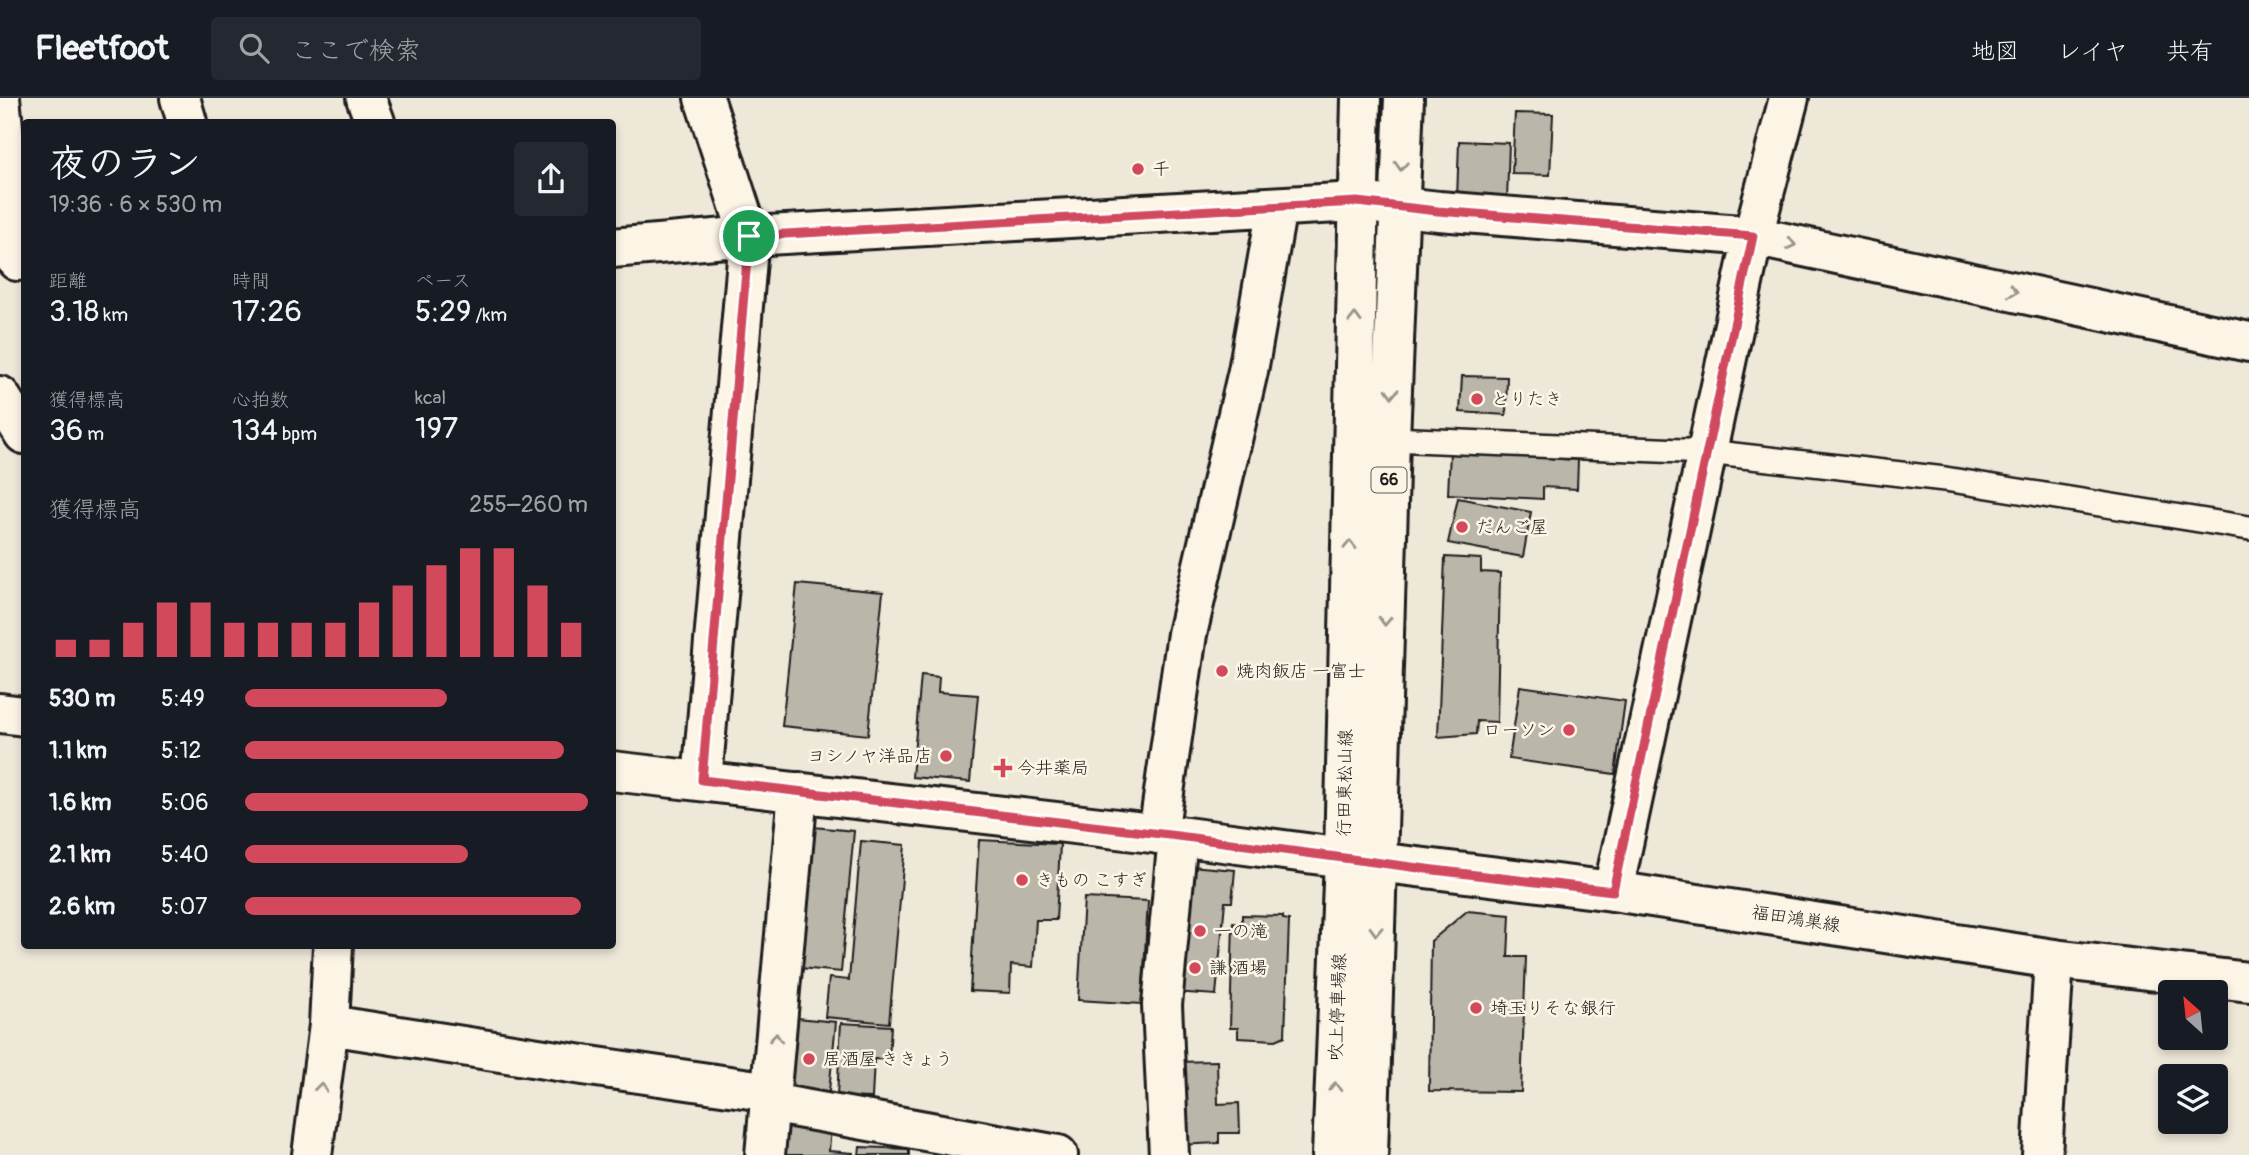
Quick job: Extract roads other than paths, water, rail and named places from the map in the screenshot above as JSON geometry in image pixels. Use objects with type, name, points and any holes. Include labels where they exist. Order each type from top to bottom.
[{"type":"street","points":[[0,98],[14,263]]},
{"type":"street","points":[[180,98],[186,119]]},
{"type":"street","points":[[366,98],[374,119]]},
{"type":"street","points":[[702,780],[749,236],[704,98]]},
{"type":"street","name":"行田東松山線","points":[[1360,861],[1357,202],[1361,98]]},
{"type":"street","name":"行田東松山線","points":[[1360,861],[1390,439],[1404,98]]},
{"type":"street","points":[[1613,891],[1753,236],[1789,98]]},
{"type":"street","points":[[616,248],[749,236],[1357,202],[1753,236],[2249,342]]},
{"type":"street","points":[[1169,1155],[1162,1005],[1168,835],[1187,634],[1248,371],[1277,207]]},
{"type":"street","points":[[0,396],[21,428]]},
{"type":"street","points":[[0,713],[21,716]]},
{"type":"street","name":"行田東松山線","points":[[616,771],[1168,835],[1360,861]]},
{"type":"street","points":[[765,1155],[798,792]]},
{"type":"street","name":"福田鴻巣線","points":[[1360,861],[1613,891],[2054,959],[2249,982]]},
{"type":"street","name":"吹上停車場線","points":[[1332,1155],[1360,861]]},
{"type":"street","name":"吹上停車場線","points":[[1360,861],[1368,1155]]},
{"type":"street","points":[[312,1155],[329,1025],[333,949]]},
{"type":"street","points":[[2042,1155],[2054,959]]},
{"type":"street","points":[[329,1025],[770,1097],[1058,1155]]},
{"type":"lane","points":[[1390,439],[1707,452],[1945,479],[2249,528]]},
{"type":"place","name":"千","points":[[1138,169]]},
{"type":"place","name":"とりたき","points":[[1477,399]]},
{"type":"place","name":"だんご屋","points":[[1462,527]]},
{"type":"place","name":"焼肉飯店 一富士","points":[[1222,671]]},
{"type":"place","name":"ローソン","points":[[1569,730]]},
{"type":"place","name":"ヨシノヤ洋品店","points":[[946,756]]},
{"type":"place","name":"今井薬局","points":[[1003,768]]},
{"type":"place","name":"きもの こすぎ","points":[[1022,880]]},
{"type":"place","name":"一の滝","points":[[1200,931]]},
{"type":"place","name":"謙 酒場","points":[[1195,968]]},
{"type":"place","name":"埼玉りそな銀行","points":[[1476,1008]]},
{"type":"place","name":"居酒屋 ききょう","points":[[809,1059]]}]
